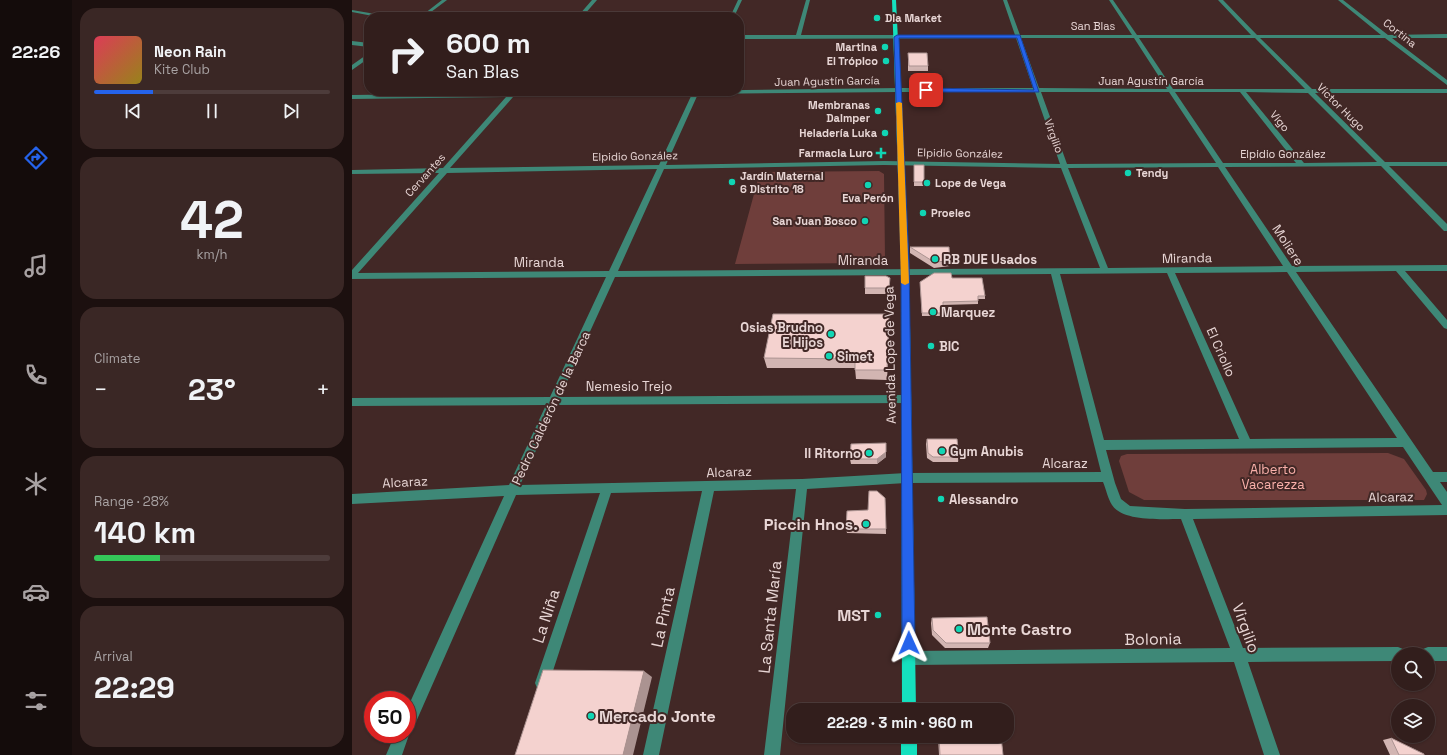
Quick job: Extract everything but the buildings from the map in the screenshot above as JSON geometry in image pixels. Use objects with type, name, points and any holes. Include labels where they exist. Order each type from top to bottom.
[{"type":"main road","name":"Avenida Lope de Vega","points":[[894,0],[897,37],[905,273],[909,703]]},
{"type":"main road","points":[[909,743],[909,755]]},
{"type":"street","points":[[428,12],[444,0]]},
{"type":"street","points":[[584,12],[595,0]]},
{"type":"street","points":[[734,12],[740,0]]},
{"type":"street","points":[[798,37],[808,0]]},
{"type":"street","name":"Virgilio","points":[[1005,0],[1064,166],[1105,271]]},
{"type":"street","name":"Moliere","points":[[1111,0],[1289,270],[1447,502]]},
{"type":"street","name":"Víctor Hugo","points":[[1220,0],[1447,228]]},
{"type":"street","name":"Cortina","points":[[1340,0],[1447,83]]},
{"type":"street","points":[[352,11],[364,13]]},
{"type":"street","name":"San Blas","points":[[744,37],[1447,36]]},
{"type":"street","points":[[352,43],[364,45]]},
{"type":"street","points":[[352,68],[364,59]]},
{"type":"street","name":"Juan Agustín García","points":[[744,92],[899,90],[1447,91]]},
{"type":"street","name":"Vigo","points":[[1242,91],[1302,165]]},
{"type":"street","name":"Juan Agustín García","points":[[352,97],[392,96]]},
{"type":"street","name":"Cervantes","points":[[352,275],[510,96]]},
{"type":"street","name":"Pedro Calderón de la Barca","points":[[416,706],[512,490],[555,401],[612,274],[695,96]]},
{"type":"street","name":"Elpidio González","points":[[352,172],[901,164],[1064,166],[1447,164]]},
{"type":"street","points":[[1398,268],[1447,326]]},
{"type":"street","name":"Miranda","points":[[352,275],[905,273],[1447,268]]},
{"type":"street","name":"El Criollo","points":[[1170,271],[1247,444]]},
{"type":"street","points":[[1055,272],[1107,476]]},
{"type":"street","name":"Nemesio Trejo","points":[[352,402],[906,399]]},
{"type":"street","name":"Alcaraz","points":[[1099,445],[1406,442]]},
{"type":"street","name":"Alcaraz","points":[[352,499],[512,490],[802,484],[906,478],[1107,476],[1114,500],[1121,507],[1135,512],[1185,514],[1447,510]]},
{"type":"street","points":[[1431,477],[1447,477]]},
{"type":"street","name":"La Santa María","points":[[772,755],[802,484]]},
{"type":"street","name":"La Pinta","points":[[651,755],[709,486]]},
{"type":"street","name":"La Niña","points":[[538,696],[607,489]]},
{"type":"street","name":"Virgilio","points":[[1185,514],[1239,655],[1272,755]]},
{"type":"street","name":"Bolonia","points":[[909,658],[1391,654]]},
{"type":"street","points":[[1435,654],[1447,654]]},
{"type":"street","points":[[394,755],[399,743]]},
{"type":"green space","points":[[879,171],[884,174],[885,258],[877,263],[735,264],[760,172]]},
{"type":"green space","name":"Alberto Vacarezza","points":[[1388,453],[1404,459],[1426,490],[1427,494],[1424,500],[1144,500],[1129,492],[1119,461],[1121,456],[1127,454]]},
{"type":"slow traffic","points":[[899,103],[905,283]]},
{"type":"place","name":"Dia Market","points":[[877,18]]},
{"type":"place","name":"Martina","points":[[885,47]]},
{"type":"place","name":"El Trópico","points":[[886,61]]},
{"type":"place","name":"Membranas Daimper","points":[[878,111]]},
{"type":"place","name":"Heladería Luka","points":[[885,133]]},
{"type":"place","name":"Farmacia Luro","points":[[881,153]]},
{"type":"place","name":"Tendy","points":[[1128,173]]},
{"type":"place","name":"Jardín Maternal 6 Distrito 18","points":[[732,182]]},
{"type":"place","name":"Lope de Vega","points":[[927,183]]},
{"type":"place","name":"Eva Perón","points":[[868,185]]},
{"type":"place","name":"Proelec","points":[[923,213]]},
{"type":"place","name":"San Juan Bosco","points":[[865,221]]},
{"type":"place","name":"RB DUE Usados","points":[[935,259]]},
{"type":"place","name":"Marquez","points":[[933,312]]},
{"type":"place","name":"Osias Brudno E Hijos","points":[[831,334]]},
{"type":"place","name":"BIC","points":[[931,346]]},
{"type":"place","name":"Simet","points":[[829,356]]},
{"type":"place","name":"Gym Anubis","points":[[942,451]]},
{"type":"place","name":"Il Ritorno","points":[[869,453]]},
{"type":"place","name":"Alessandro","points":[[941,499]]},
{"type":"place","name":"Piccin Hnos.","points":[[866,524]]},
{"type":"place","name":"MST","points":[[878,615]]},
{"type":"place","name":"Monte Castro","points":[[959,629]]},
{"type":"place","name":"Mercado Jonte","points":[[591,716]]},
{"type":"route","points":[[909,643],[906,478],[905,262],[897,37],[1019,36],[1037,91],[926,90]]}]
